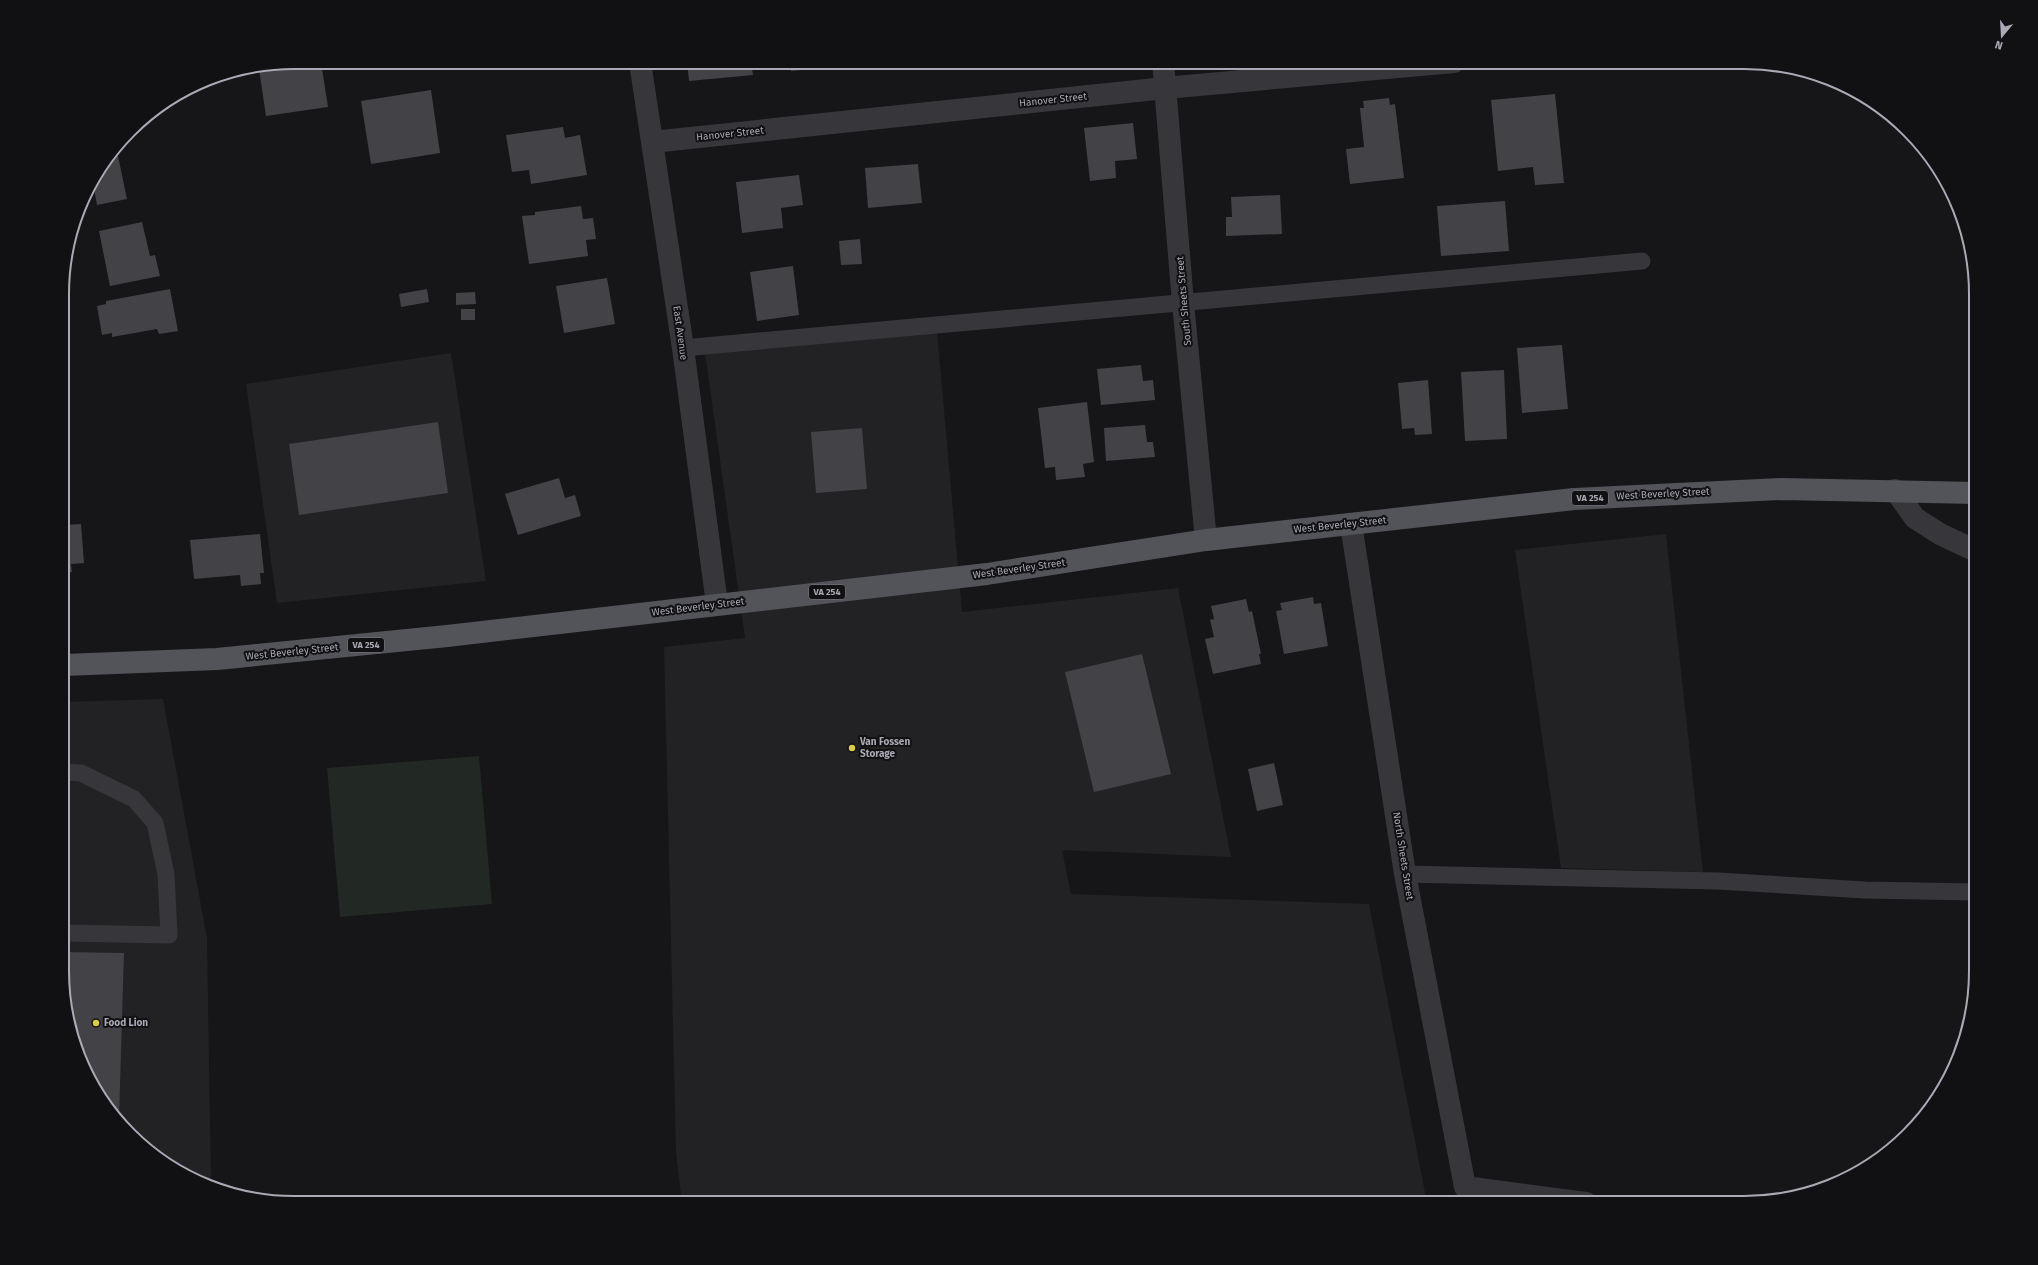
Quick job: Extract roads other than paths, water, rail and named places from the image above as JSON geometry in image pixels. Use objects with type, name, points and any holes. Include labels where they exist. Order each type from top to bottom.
[{"type":"main road","name":"West Beverley Street","points":[[69,665],[173,662],[257,656],[447,636],[987,574],[1206,540],[1574,499],[1780,489],[1895,490],[1969,493]]},
{"type":"street","name":"East Avenue","points":[[641,69],[683,348],[716,604]]},
{"type":"street","name":"South Sheets Street","points":[[1164,69],[1183,303],[1206,540]]},
{"type":"street","name":"Hanover Street","points":[[652,142],[1165,88],[1376,69]]},
{"type":"street","points":[[1895,490],[1914,518],[1940,534],[1969,548]]},
{"type":"street","name":"North Sheets Street","points":[[1351,524],[1405,874],[1465,1187],[1533,1196]]},
{"type":"lane","points":[[683,348],[1642,261]]},
{"type":"lane","points":[[69,772],[81,772],[134,799],[155,823],[166,874],[169,935],[69,933]]},
{"type":"lane","points":[[1405,874],[1718,881],[1865,890],[1969,892]]},
{"type":"place","name":"Van Fossen Storage","points":[[852,748]]},
{"type":"place","name":"Food Lion","points":[[96,1023]]}]
